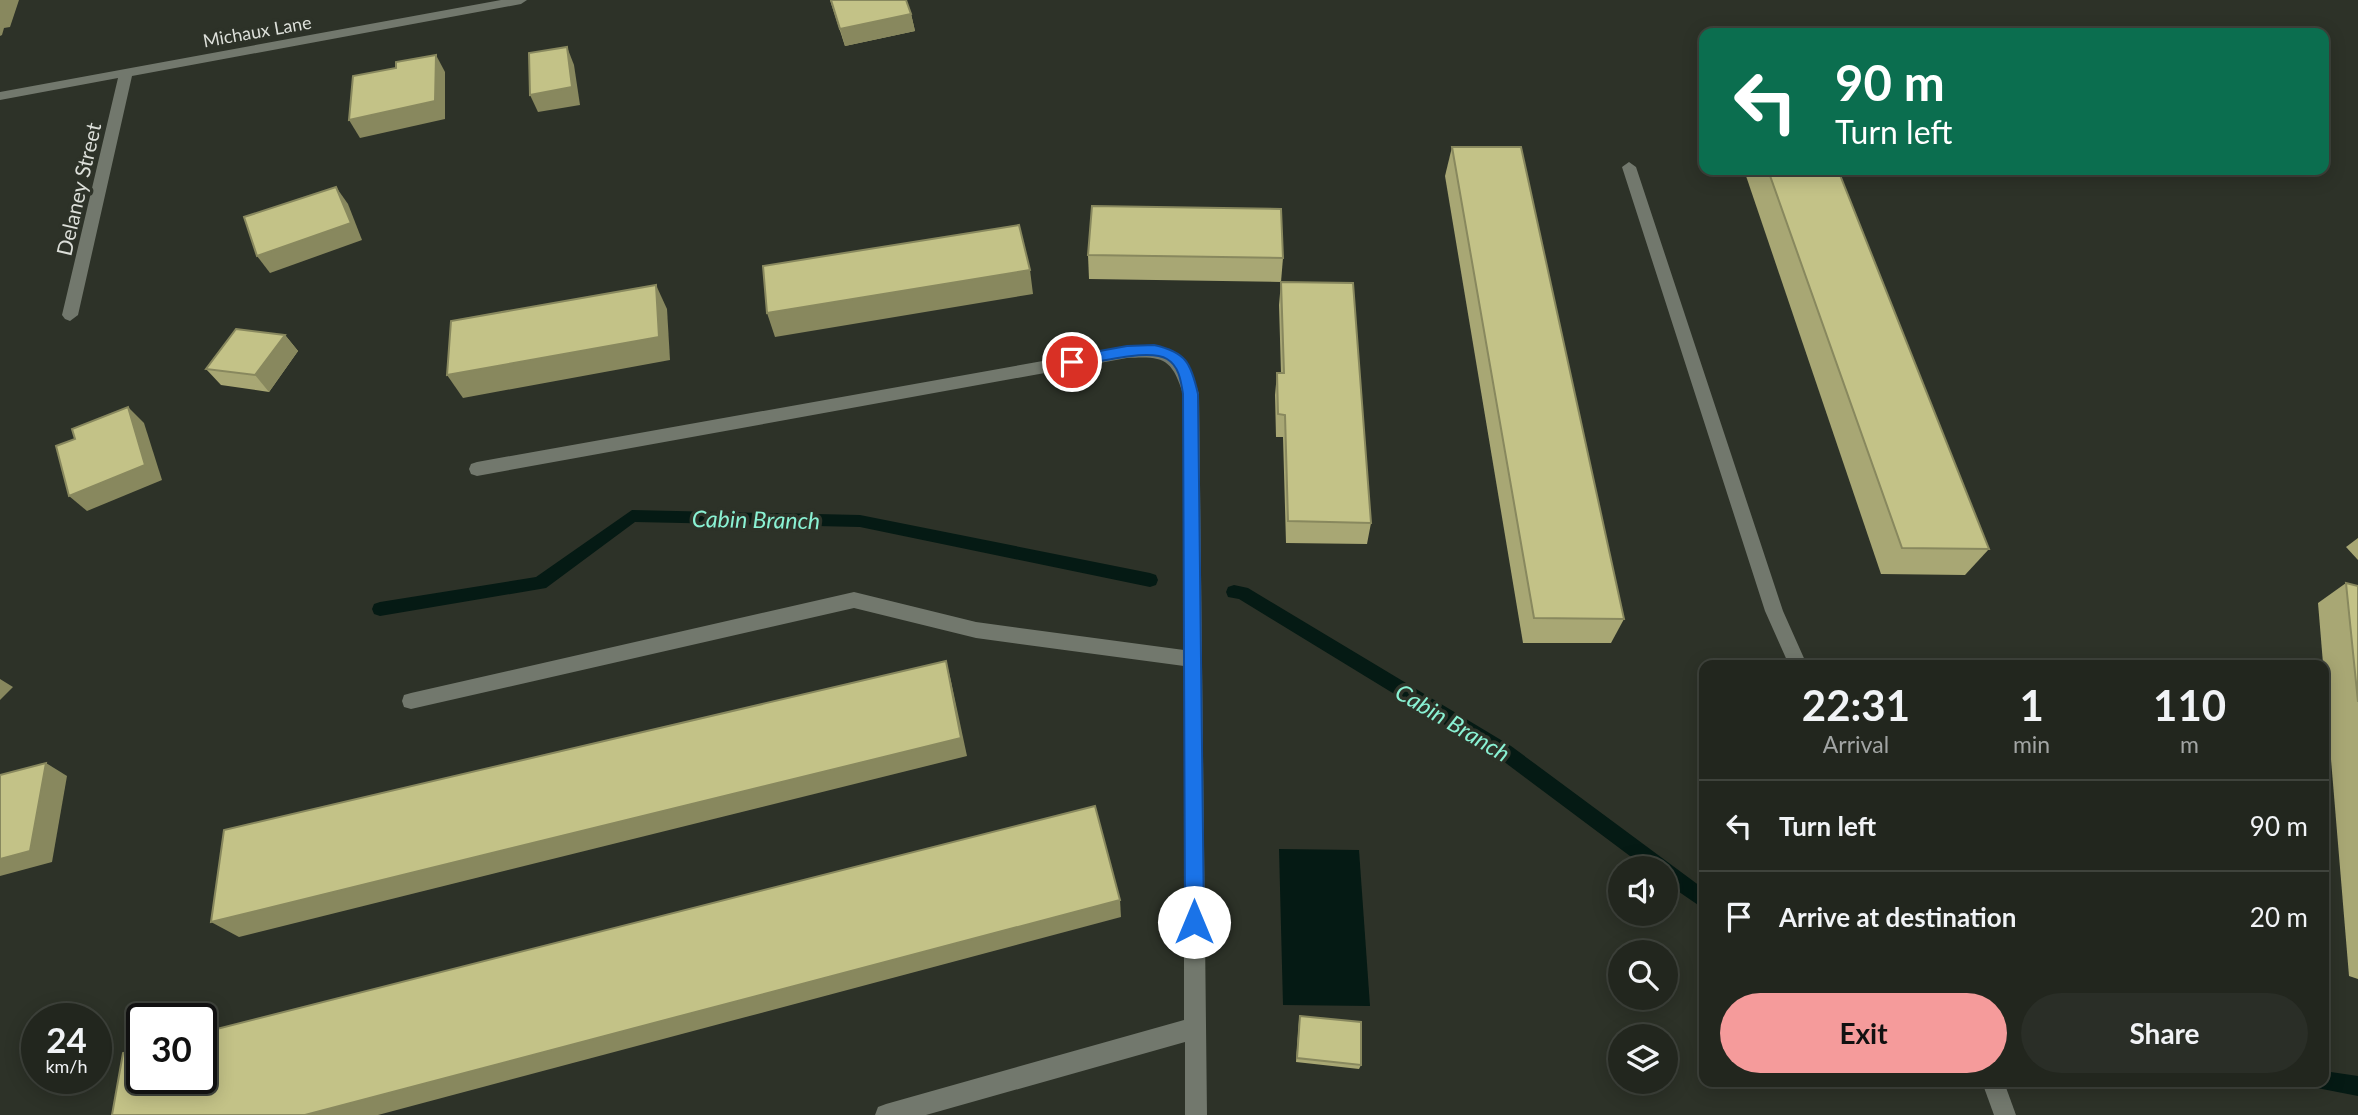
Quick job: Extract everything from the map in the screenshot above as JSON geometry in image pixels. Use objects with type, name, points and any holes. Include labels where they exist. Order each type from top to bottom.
[{"type":"street","name":"Michaux Lane","points":[[0,96],[521,0]]},
{"type":"street","name":"Delaney Street","points":[[70,315],[126,73]]},
{"type":"street","points":[[1629,167],[1774,611],[1796,660]]},
{"type":"street","points":[[477,469],[1127,352],[1154,351],[1171,354],[1185,370],[1191,394],[1196,1115]]},
{"type":"street","points":[[411,701],[854,600],[976,630],[1193,659]]},
{"type":"street","points":[[886,1115],[1195,1028]]},
{"type":"street","points":[[1995,1087],[2005,1115]]},
{"type":"water","points":[[1279,849],[1359,850],[1370,1006],[1283,1005]]},
{"type":"building","points":[[831,0],[906,0],[911,14],[840,29]]},
{"type":"building","points":[[567,47],[572,87],[530,95],[529,53]]},
{"type":"building","points":[[436,55],[435,101],[349,120],[353,76],[396,68],[396,62]]},
{"type":"building","points":[[1452,147],[1521,147],[1624,619],[1534,618]]},
{"type":"building","points":[[1770,175],[1840,175],[1989,549],[1902,548]]},
{"type":"building","points":[[336,187],[351,223],[257,256],[244,217]]},
{"type":"building","points":[[1092,206],[1281,209],[1283,258],[1088,255]]},
{"type":"building","points":[[1019,225],[1030,270],[767,313],[763,266]]},
{"type":"building","points":[[1281,282],[1353,283],[1371,523],[1288,521],[1285,415],[1278,414],[1277,373],[1284,373]]},
{"type":"building","points":[[656,285],[659,337],[447,375],[451,321]]},
{"type":"building","points":[[236,329],[285,335],[255,375],[206,369]]},
{"type":"building","points":[[128,407],[145,465],[69,496],[56,446],[75,439],[72,429]]},
{"type":"building","points":[[2346,583],[2358,586],[2358,702]]},
{"type":"building","points":[[946,661],[961,738],[211,922],[224,830]]},
{"type":"building","points":[[46,763],[30,851],[0,859],[0,775]]},
{"type":"building","points":[[1095,806],[1120,900],[305,1115],[112,1115],[123,1053],[126,1052],[126,1094],[217,1094],[217,1029]]},
{"type":"building","points":[[1300,1016],[1361,1022],[1361,1065],[1297,1058]]},
{"type":"waterway","name":"Cabin Branch","points":[[380,609],[540,583],[632,516],[860,521],[1150,580]]},
{"type":"waterway","name":"Cabin Branch","points":[[1234,592],[1242,593],[1505,752],[1645,856]]},
{"type":"waterway","name":"Cabin Branch","points":[[1678,881],[1699,896]]},
{"type":"waterway","name":"Cabin Branch","points":[[2329,1082],[2358,1086]]},
{"type":"route","points":[[1072,362],[1127,352],[1154,351],[1171,354],[1185,370],[1191,394],[1194,922]]}]
